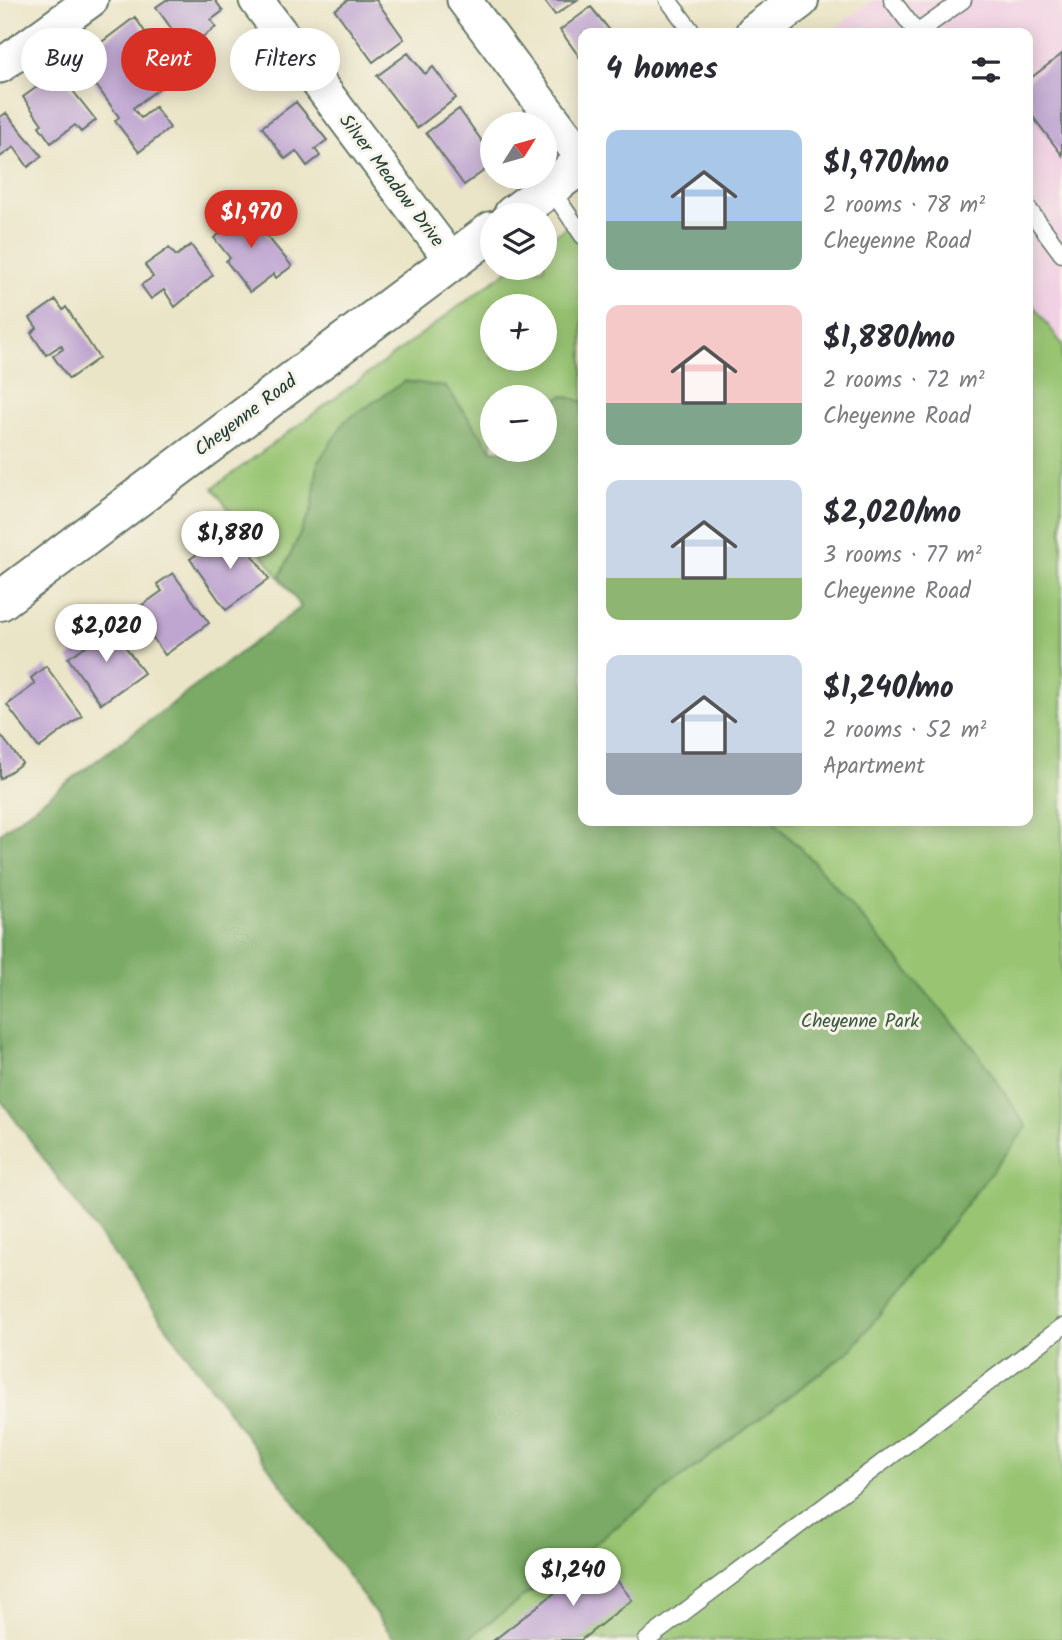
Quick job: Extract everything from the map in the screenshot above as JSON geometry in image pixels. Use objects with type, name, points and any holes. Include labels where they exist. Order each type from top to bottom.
[{"type":"street","points":[[0,66],[91,0]]},
{"type":"street","name":"Silver Meadow Drive","points":[[256,0],[452,261]]},
{"type":"street","points":[[464,0],[578,154]]},
{"type":"street","points":[[762,28],[799,0]]},
{"type":"street","points":[[557,182],[578,165]]},
{"type":"street","points":[[529,203],[549,189]]},
{"type":"street","name":"Cheyenne Road","points":[[0,601],[480,240]]},
{"type":"lane","points":[[668,0],[689,28]]},
{"type":"lane","points":[[892,0],[913,28]]},
{"type":"lane","points":[[924,28],[963,0]]},
{"type":"lane","points":[[551,189],[578,229]]},
{"type":"lane","points":[[1033,215],[1062,254]]},
{"type":"lane","points":[[647,1640],[1062,1327]]},
{"type":"shaded area","points":[[873,0],[1062,0],[1062,345],[1033,306],[1033,28],[835,28]]},
{"type":"green space","name":"Cheyenne Park","points":[[578,219],[578,826],[1033,826],[1033,305],[1062,344],[1062,1640],[466,1640],[852,1349],[213,488],[495,280],[557,280],[557,234]]},
{"type":"green space","points":[[405,381],[446,387],[480,434],[480,462],[557,462],[557,399],[563,395],[578,400],[578,826],[778,826],[813,861],[975,1049],[1027,1127],[852,1349],[466,1640],[395,1640],[0,1099],[0,833],[301,607],[280,577],[312,508],[318,462],[345,421]]},
{"type":"building","points":[[166,0],[215,0],[223,11],[211,20],[215,28],[171,28],[156,7]]},
{"type":"building","points":[[348,0],[376,0],[404,39],[373,62],[335,10]]},
{"type":"building","points":[[544,0],[577,0],[555,15]]},
{"type":"building","points":[[591,7],[608,28],[578,28],[578,55],[560,30]]},
{"type":"building","points":[[135,17],[142,28],[121,28],[121,91],[156,91],[133,108],[141,118],[155,107],[170,128],[139,152],[115,121],[119,117],[100,91],[107,91],[107,38]]},
{"type":"building","points":[[408,53],[425,74],[433,67],[456,98],[417,128],[377,76]]},
{"type":"building","points":[[1062,54],[1062,155],[1033,117],[1033,76]]},
{"type":"building","points":[[31,91],[73,91],[96,120],[81,132],[75,125],[51,143],[39,126],[42,124],[23,97]]},
{"type":"building","points":[[296,102],[327,140],[315,149],[320,156],[307,166],[296,151],[285,159],[262,127]]},
{"type":"building","points":[[459,109],[480,138],[480,174],[464,185],[426,133]]},
{"type":"building","points":[[6,113],[42,156],[28,167],[14,147],[0,157],[0,117]]},
{"type":"building","points":[[251,202],[262,217],[255,222],[292,266],[276,278],[274,274],[250,292],[226,261],[230,258],[214,238],[234,223],[230,218]]},
{"type":"building","points":[[191,245],[213,275],[175,307],[164,290],[151,299],[141,285],[153,277],[145,265],[169,248],[176,256]]},
{"type":"building","points":[[56,300],[63,310],[66,307],[99,358],[69,379],[53,356],[63,349],[61,345],[46,355],[31,333],[37,328],[30,318]]},
{"type":"building","points":[[238,534],[269,579],[226,610],[190,559],[205,549],[209,555]]},
{"type":"building","points":[[173,573],[209,623],[165,655],[134,611],[162,591],[157,584]]},
{"type":"building","points":[[108,622],[144,673],[101,704],[68,658],[96,639],[92,633]]},
{"type":"building","points":[[46,666],[82,716],[39,748],[7,705],[35,684],[31,678]]},
{"type":"building","points":[[0,734],[22,763],[0,779]]},
{"type":"building","points":[[600,1558],[632,1600],[581,1640],[494,1640]]}]
